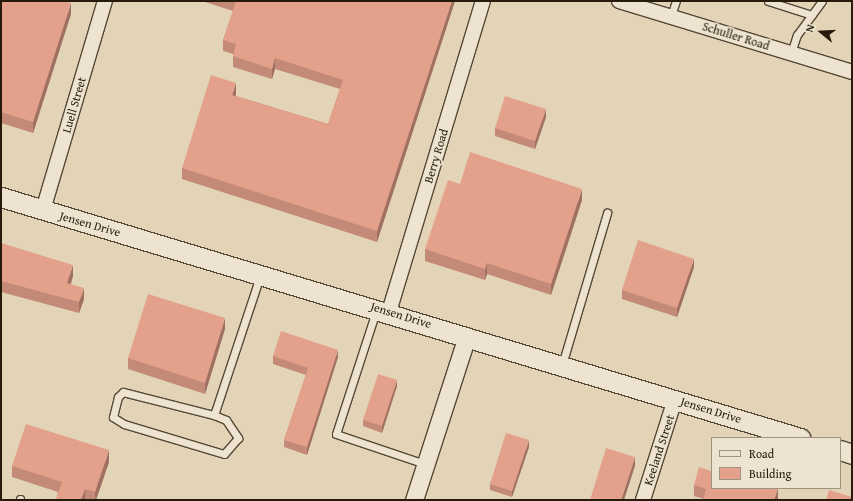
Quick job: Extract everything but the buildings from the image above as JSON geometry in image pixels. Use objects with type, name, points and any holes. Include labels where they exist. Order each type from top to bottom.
[{"type":"main road","name":"Jensen Drive","points":[[1,197],[383,310],[797,437]]},
{"type":"main road","points":[[841,450],[852,454]]},
{"type":"street","name":"Luell Street","points":[[43,210],[105,1]]},
{"type":"street","name":"Berry Road","points":[[383,310],[483,1]]},
{"type":"street","name":"Schuller Road","points":[[619,1],[852,72]]},
{"type":"street","points":[[414,500],[468,336]]},
{"type":"street","name":"Keeland Street","points":[[643,500],[675,399]]},
{"type":"lane","points":[[671,16],[676,1]]},
{"type":"lane","points":[[768,1],[812,15]]},
{"type":"lane","points":[[791,53],[797,35],[822,1]]},
{"type":"lane","points":[[562,365],[608,213]]},
{"type":"lane","points":[[214,415],[261,274]]},
{"type":"lane","points":[[383,310],[336,434],[426,464]]},
{"type":"lane","points":[[123,392],[214,415],[226,420],[238,438],[224,454],[124,424],[113,417],[118,397],[123,392]]}]
